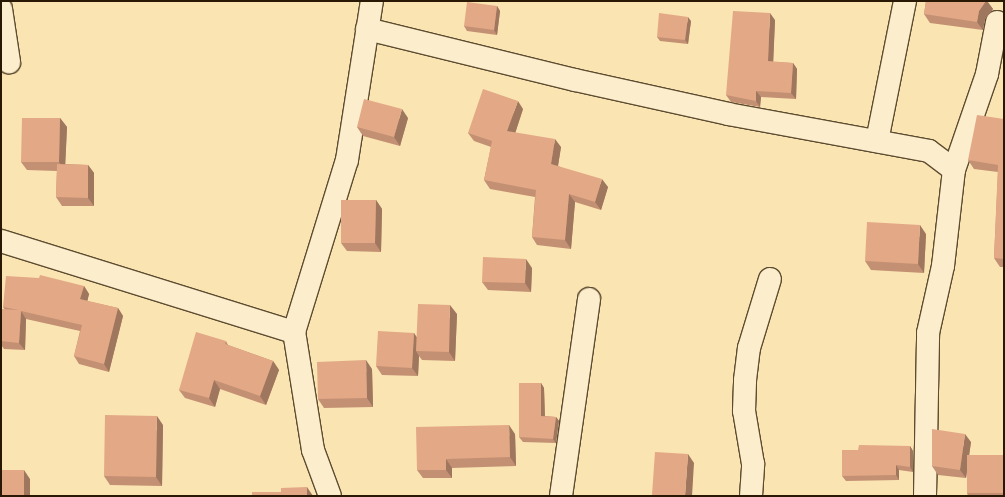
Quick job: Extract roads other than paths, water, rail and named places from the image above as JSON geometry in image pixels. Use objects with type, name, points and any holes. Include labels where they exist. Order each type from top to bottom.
[{"type":"street","points":[[330,496],[313,450],[294,332],[347,160],[372,1]]},
{"type":"street","points":[[877,141],[905,1]]},
{"type":"street","points":[[1,9],[9,62]]},
{"type":"street","points":[[925,496],[928,333],[942,266],[954,170],[996,76],[997,22]]},
{"type":"street","points":[[367,29],[705,109],[929,151],[954,170]]},
{"type":"street","points":[[1,241],[294,332]]},
{"type":"street","points":[[751,496],[753,464],[744,411],[745,380],[749,348],[770,279]]},
{"type":"street","points":[[561,496],[589,299]]}]
